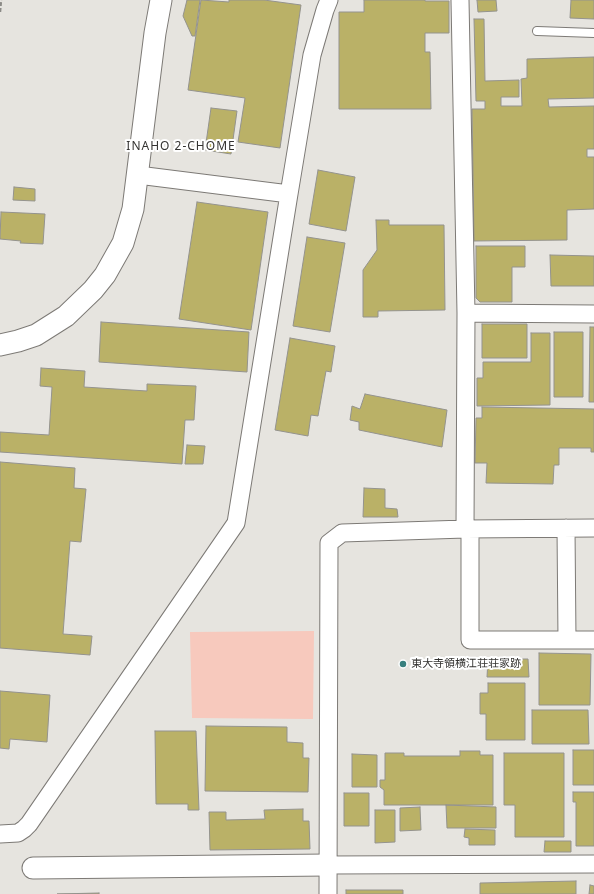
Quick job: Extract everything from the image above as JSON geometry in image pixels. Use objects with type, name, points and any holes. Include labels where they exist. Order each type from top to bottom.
[{"type":"street","points":[[0,345],[36,335],[66,316],[105,275],[123,243],[133,209],[154,33],[161,0]]},
{"type":"street","points":[[0,834],[18,833],[29,824],[236,523],[312,55],[329,0]]},
{"type":"street","points":[[460,0],[470,640],[594,640]]},
{"type":"street","points":[[138,175],[289,194]]},
{"type":"street","points":[[466,313],[594,314]]},
{"type":"street","points":[[566,528],[567,640]]},
{"type":"street","points":[[328,894],[329,543],[342,533],[468,529],[594,528]]},
{"type":"street","points":[[33,868],[594,864]]},
{"type":"lane","points":[[537,31],[594,33]]},
{"type":"path","points":[[0,12],[1,0]]},
{"type":"shaded area","points":[[314,631],[313,719],[192,718],[190,632]]},
{"type":"building","points":[[187,0],[200,0],[195,36],[192,36],[183,16]]},
{"type":"building","points":[[201,0],[229,2],[229,0],[264,0],[301,5],[280,148],[238,142],[245,98],[188,90]]},
{"type":"building","points":[[364,0],[449,1],[449,33],[425,33],[425,52],[430,52],[431,109],[339,109],[339,12],[364,12]]},
{"type":"building","points":[[477,0],[496,0],[497,11],[478,12]]},
{"type":"building","points":[[571,0],[594,0],[594,19],[570,18]]},
{"type":"building","points":[[474,19],[484,19],[485,81],[519,80],[519,97],[501,97],[501,106],[522,106],[521,79],[527,78],[527,59],[594,57],[594,98],[548,99],[549,107],[594,106],[594,149],[587,149],[587,157],[594,157],[594,209],[567,210],[567,240],[474,241],[472,109],[485,109],[485,101],[476,101]]},
{"type":"building","points":[[211,108],[237,111],[231,154],[205,150]]},
{"type":"building","points":[[318,170],[355,177],[346,231],[309,224]]},
{"type":"building","points":[[14,187],[35,189],[35,201],[13,200]]},
{"type":"building","points":[[197,202],[268,212],[251,330],[179,319]]},
{"type":"building","points":[[1,212],[45,214],[43,244],[20,243],[21,241],[0,239]]},
{"type":"building","points":[[376,220],[389,220],[389,225],[444,225],[445,310],[378,311],[378,317],[363,317],[363,270],[377,250]]},
{"type":"building","points":[[307,237],[345,243],[330,332],[293,326]]},
{"type":"building","points":[[476,246],[525,246],[525,267],[512,267],[512,302],[480,302],[476,298]]},
{"type":"building","points":[[550,255],[594,256],[594,286],[551,286]]},
{"type":"building","points":[[101,322],[249,332],[247,372],[99,362]]},
{"type":"building","points":[[482,324],[527,324],[527,358],[482,358]]},
{"type":"building","points":[[590,327],[594,327],[594,402],[589,402]]},
{"type":"building","points":[[554,332],[583,332],[583,397],[554,397]]},
{"type":"building","points":[[531,333],[550,333],[550,405],[477,406],[477,378],[483,378],[483,362],[531,362]]},
{"type":"building","points":[[290,338],[335,346],[331,372],[326,371],[318,416],[311,415],[308,436],[275,430]]},
{"type":"building","points":[[41,368],[85,371],[84,387],[147,391],[147,384],[196,386],[194,420],[185,420],[182,464],[0,452],[0,432],[49,435],[52,387],[40,386]]},
{"type":"building","points":[[365,394],[447,410],[442,447],[359,430],[359,422],[350,420],[352,406],[360,409]]},
{"type":"building","points":[[482,407],[594,409],[594,452],[591,452],[591,448],[559,448],[559,465],[554,465],[553,484],[486,483],[487,463],[475,463],[476,418],[482,418]]},
{"type":"building","points":[[187,445],[205,446],[203,464],[185,464]]},
{"type":"building","points":[[0,462],[75,468],[74,488],[86,489],[81,542],[70,541],[63,634],[92,636],[90,655],[0,648]]},
{"type":"building","points":[[364,488],[385,489],[385,508],[397,509],[398,517],[363,517]]},
{"type":"building","points":[[539,653],[591,654],[590,705],[539,705]]},
{"type":"building","points":[[488,659],[528,659],[529,677],[487,677]]},
{"type":"building","points":[[488,683],[525,683],[525,740],[486,740],[486,714],[480,714],[480,693],[488,693]]},
{"type":"building","points":[[0,691],[50,695],[47,742],[10,739],[9,749],[0,748]]},
{"type":"building","points":[[532,710],[588,710],[589,744],[532,744]]},
{"type":"building","points":[[206,726],[287,727],[287,742],[303,743],[303,758],[309,758],[308,792],[205,791]]},
{"type":"building","points":[[155,731],[196,731],[199,810],[188,810],[188,804],[156,804]]},
{"type":"building","points":[[573,750],[594,750],[594,785],[573,785]]},
{"type":"building","points":[[460,751],[480,751],[480,755],[493,755],[493,805],[384,805],[384,790],[380,787],[380,780],[385,780],[385,753],[404,753],[404,756],[460,756]]},
{"type":"building","points":[[504,753],[564,753],[564,837],[515,837],[515,805],[504,805]]},
{"type":"building","points":[[352,754],[377,755],[377,787],[352,787]]},
{"type":"building","points":[[573,792],[594,792],[594,846],[576,846],[576,802],[573,802]]},
{"type":"building","points":[[344,793],[369,793],[369,826],[344,826]]},
{"type":"building","points":[[446,805],[496,807],[496,828],[447,828]]},
{"type":"building","points":[[420,807],[421,830],[400,831],[400,808]]},
{"type":"building","points":[[303,809],[303,821],[309,821],[310,849],[210,850],[209,812],[226,812],[226,820],[265,819],[264,810]]},
{"type":"building","points":[[375,810],[395,810],[395,842],[375,843]]},
{"type":"building","points":[[465,829],[495,830],[495,845],[469,845],[469,838],[464,837]]},
{"type":"building","points":[[545,841],[571,841],[571,852],[544,852]]},
{"type":"building","points":[[576,881],[576,894],[480,894],[480,883]]},
{"type":"building","points":[[590,885],[594,886],[594,894],[589,894]]},
{"type":"building","points":[[346,890],[403,890],[403,894],[346,894]]},
{"type":"building","points":[[99,893],[99,894],[57,894]]},
{"type":"place","name":"東大寺領横江荘荘家跡","points":[[403,664]]},
{"type":"district","name":"INAHO 2-CHOME","points":[[181,147]]}]
